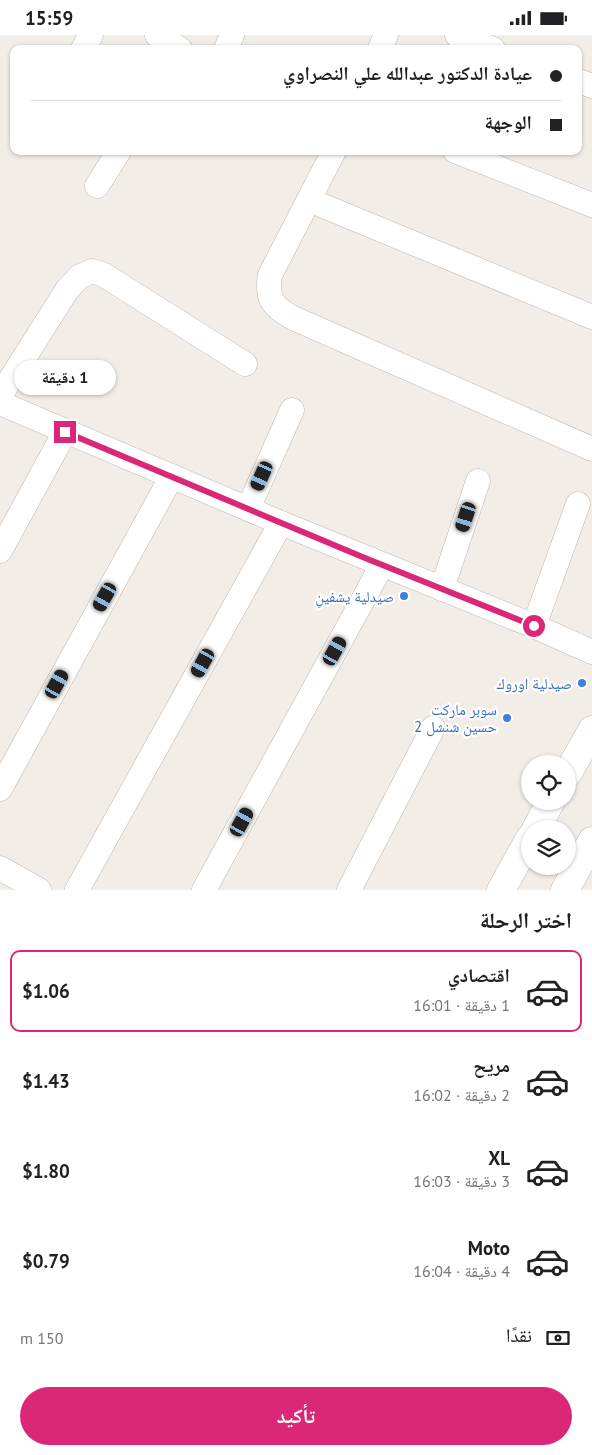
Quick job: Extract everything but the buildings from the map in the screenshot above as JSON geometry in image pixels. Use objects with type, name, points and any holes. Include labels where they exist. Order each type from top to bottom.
[{"type":"street","points":[[157,35],[173,45]]},
{"type":"street","points":[[457,35],[483,45]]},
{"type":"street","points":[[97,186],[116,155]]},
{"type":"street","points":[[332,155],[270,275],[268,288],[271,301],[281,311],[302,322],[592,449]]},
{"type":"street","points":[[465,155],[592,205]]},
{"type":"street","points":[[309,199],[592,317]]},
{"type":"street","points":[[0,396],[67,290],[79,277],[92,271],[104,275],[245,364]]},
{"type":"street","points":[[0,403],[281,523],[534,626],[592,652]]},
{"type":"street","points":[[248,509],[292,411]]},
{"type":"street","points":[[0,551],[65,432]]},
{"type":"street","points":[[0,789],[172,476]]},
{"type":"street","points":[[442,589],[478,481]]},
{"type":"street","points":[[534,626],[578,504]]},
{"type":"street","points":[[77,890],[281,523]]},
{"type":"street","points":[[204,890],[382,565]]},
{"type":"street","points":[[349,890],[433,728]]},
{"type":"street","points":[[576,759],[592,730]]},
{"type":"street","points":[[500,890],[521,854]]},
{"type":"street","points":[[565,890],[588,859]]},
{"type":"street","points":[[0,868],[39,890]]},
{"type":"place","name":"صيدلية يشفينِ","points":[[404,596]]},
{"type":"place","name":"صيدلية اوروك","points":[[582,683]]},
{"type":"place","name":"سوبر ماركت حسين شنشل 2","points":[[507,718]]},
{"type":"route","points":[[65,432],[365,558],[534,626]]}]
